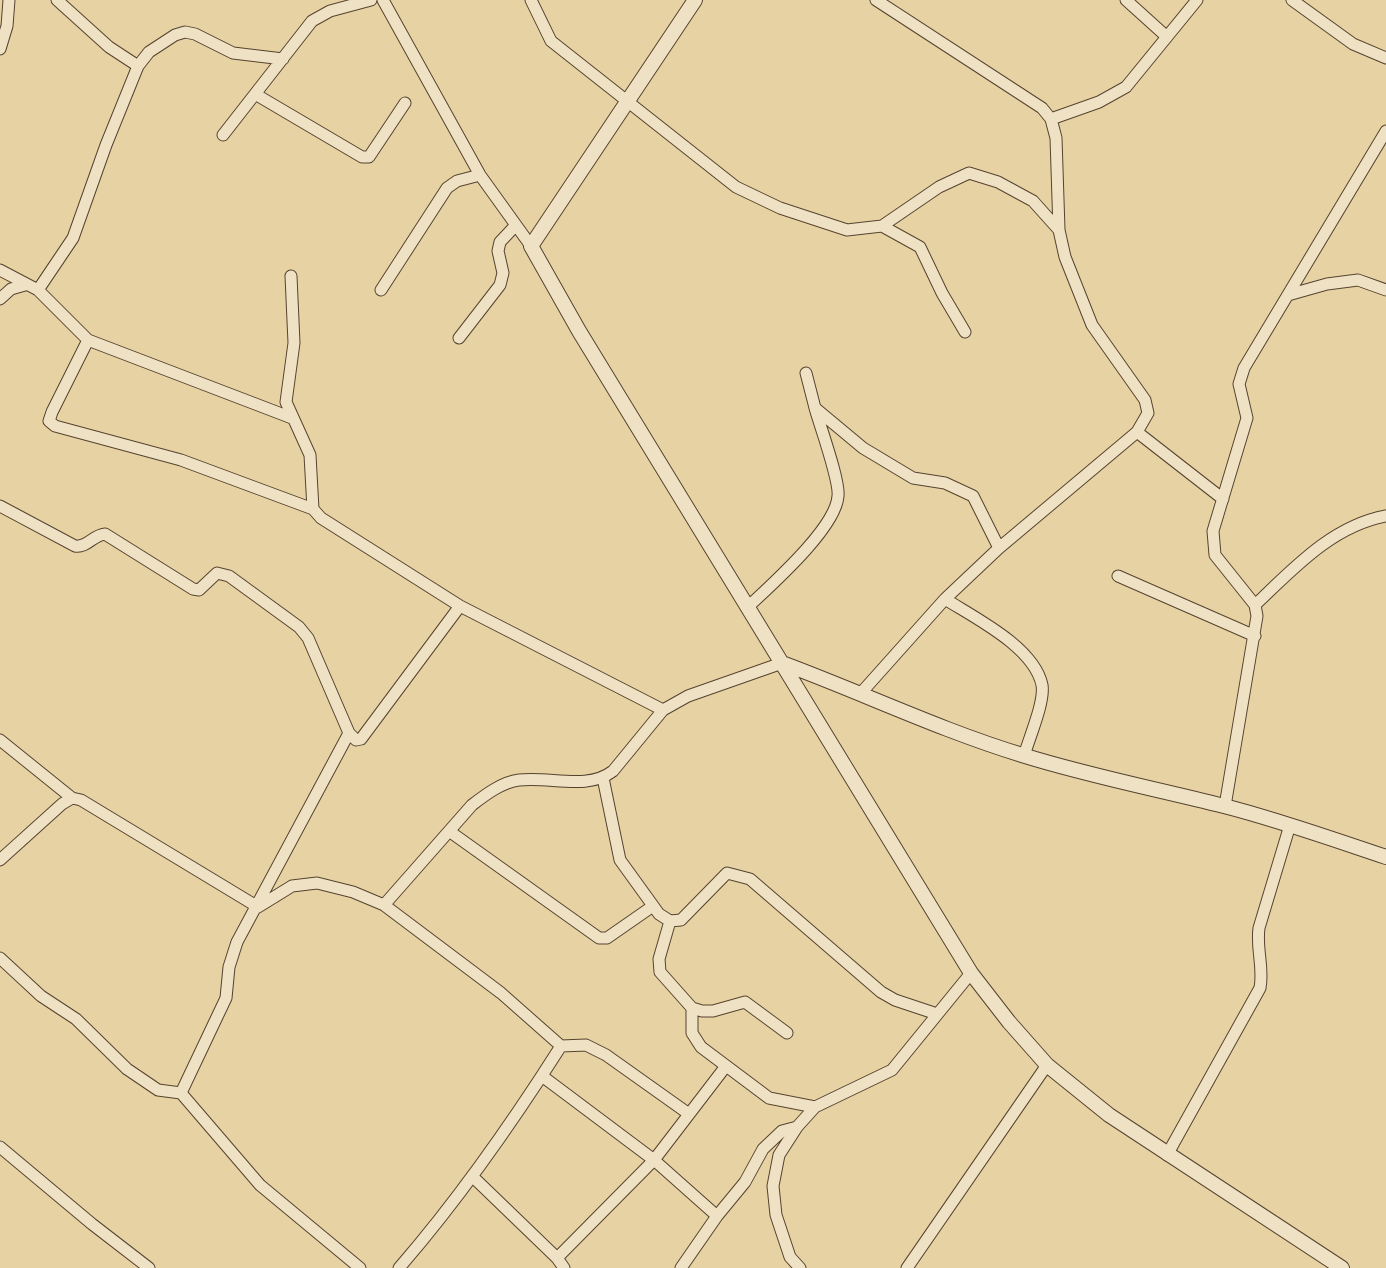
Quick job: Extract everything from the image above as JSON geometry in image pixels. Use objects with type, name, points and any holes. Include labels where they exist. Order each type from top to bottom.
[{"type":"street","points":[[0,49],[7,26],[9,0]]},
{"type":"street","points":[[57,0],[109,47],[138,66]]},
{"type":"street","points":[[224,135],[312,21],[330,11],[371,0]]},
{"type":"street","points":[[383,0],[480,175],[531,246],[579,331],[972,973],[1009,1022],[1048,1065],[1109,1116],[1337,1267]]},
{"type":"street","points":[[531,0],[551,41],[627,102],[687,146],[736,187],[780,208],[847,230],[882,226],[939,187],[969,173],[998,182],[1032,201],[1059,230]]},
{"type":"street","points":[[531,246],[695,0]]},
{"type":"street","points":[[861,692],[945,599],[999,548],[1137,432],[1148,413],[1144,400],[1092,326],[1065,257],[1059,230],[1056,138],[1051,119],[1042,108],[876,0]]},
{"type":"street","points":[[1126,0],[1168,37]]},
{"type":"street","points":[[1051,119],[1098,102],[1126,87],[1197,0]]},
{"type":"street","points":[[1292,0],[1353,44],[1386,58]]},
{"type":"street","points":[[38,290],[73,238],[106,145],[138,66],[149,52],[175,35],[185,32],[195,34],[233,53],[283,59]]},
{"type":"street","points":[[255,94],[362,157],[369,157],[405,104]]},
{"type":"street","points":[[1225,806],[1257,616],[1255,605],[1216,555],[1214,531],[1247,418],[1240,384],[1244,368],[1386,131]]},
{"type":"street","points":[[381,290],[447,188],[457,182],[480,175]]},
{"type":"street","points":[[459,338],[500,285],[503,274],[498,251],[500,242],[516,225]]},
{"type":"street","points":[[882,226],[920,247],[942,293],[965,332]]},
{"type":"street","points":[[0,270],[24,285],[38,290],[88,340],[292,418]]},
{"type":"street","points":[[291,276],[294,343],[286,402],[310,455],[313,509]]},
{"type":"street","points":[[1288,294],[1327,284],[1358,280],[1386,290]]},
{"type":"street","points":[[0,299],[11,288],[24,285]]},
{"type":"street","points":[[88,340],[52,412],[49,420],[55,426],[181,460],[313,509],[321,518],[460,606],[663,710]]},
{"type":"street","points":[[748,607],[794,563],[833,515],[839,496],[806,372]]},
{"type":"street","points":[[815,408],[863,448],[913,478],[946,483],[973,496],[999,548]]},
{"type":"street","points":[[1137,432],[1223,499]]},
{"type":"street","points":[[0,506],[75,546],[84,546],[99,535],[105,534],[193,589],[199,590],[217,573],[223,572],[299,628],[308,638],[349,734],[356,740],[361,739],[460,606]]},
{"type":"street","points":[[1255,605],[1308,554],[1356,524],[1386,516]]},
{"type":"street","points":[[1118,576],[1254,636]]},
{"type":"street","points":[[945,599],[1004,637],[1027,658],[1042,685],[1041,701],[1024,756]]},
{"type":"street","points":[[384,906],[472,805],[489,792],[518,780],[587,781],[603,778],[613,771],[663,710],[688,696],[782,663],[861,692],[965,737],[1024,756],[1225,806],[1385,854]]},
{"type":"street","points":[[181,1093],[226,998],[229,968],[238,942],[349,734]]},
{"type":"street","points":[[0,740],[72,798],[81,800],[258,907]]},
{"type":"street","points":[[603,778],[620,860],[659,914],[670,921],[681,920],[727,873],[742,875],[750,879],[881,992],[895,1000],[937,1014]]},
{"type":"street","points":[[0,860],[62,804],[72,798]]},
{"type":"street","points":[[1167,1155],[1260,988],[1263,973],[1257,942],[1259,928],[1290,825]]},
{"type":"street","points":[[448,832],[599,938],[607,938],[653,906]]},
{"type":"street","points":[[258,907],[292,886],[317,883],[353,892],[384,906],[501,993],[561,1046],[586,1045],[689,1114]]},
{"type":"street","points":[[670,921],[659,959],[660,972],[692,1008],[702,1012],[713,1011],[745,1002],[786,1033]]},
{"type":"street","points":[[0,958],[42,996],[76,1019],[128,1069],[158,1090],[181,1093],[260,1184],[360,1268]]},
{"type":"street","points":[[800,1268],[790,1257],[776,1215],[773,1186],[779,1154],[797,1127],[815,1107],[892,1070],[972,973]]},
{"type":"street","points":[[692,1008],[692,1033],[701,1047],[769,1098],[815,1107]]},
{"type":"street","points":[[398,1268],[425,1238],[513,1122],[561,1046]]},
{"type":"street","points":[[907,1268],[1048,1065]]},
{"type":"street","points":[[557,1258],[654,1160],[726,1066]]},
{"type":"street","points":[[542,1076],[654,1160],[717,1216]]},
{"type":"street","points":[[681,1268],[717,1216],[744,1182],[771,1139],[782,1131],[797,1127]]},
{"type":"street","points":[[0,1147],[92,1224],[149,1268]]},
{"type":"street","points":[[472,1176],[557,1258],[564,1268]]}]
